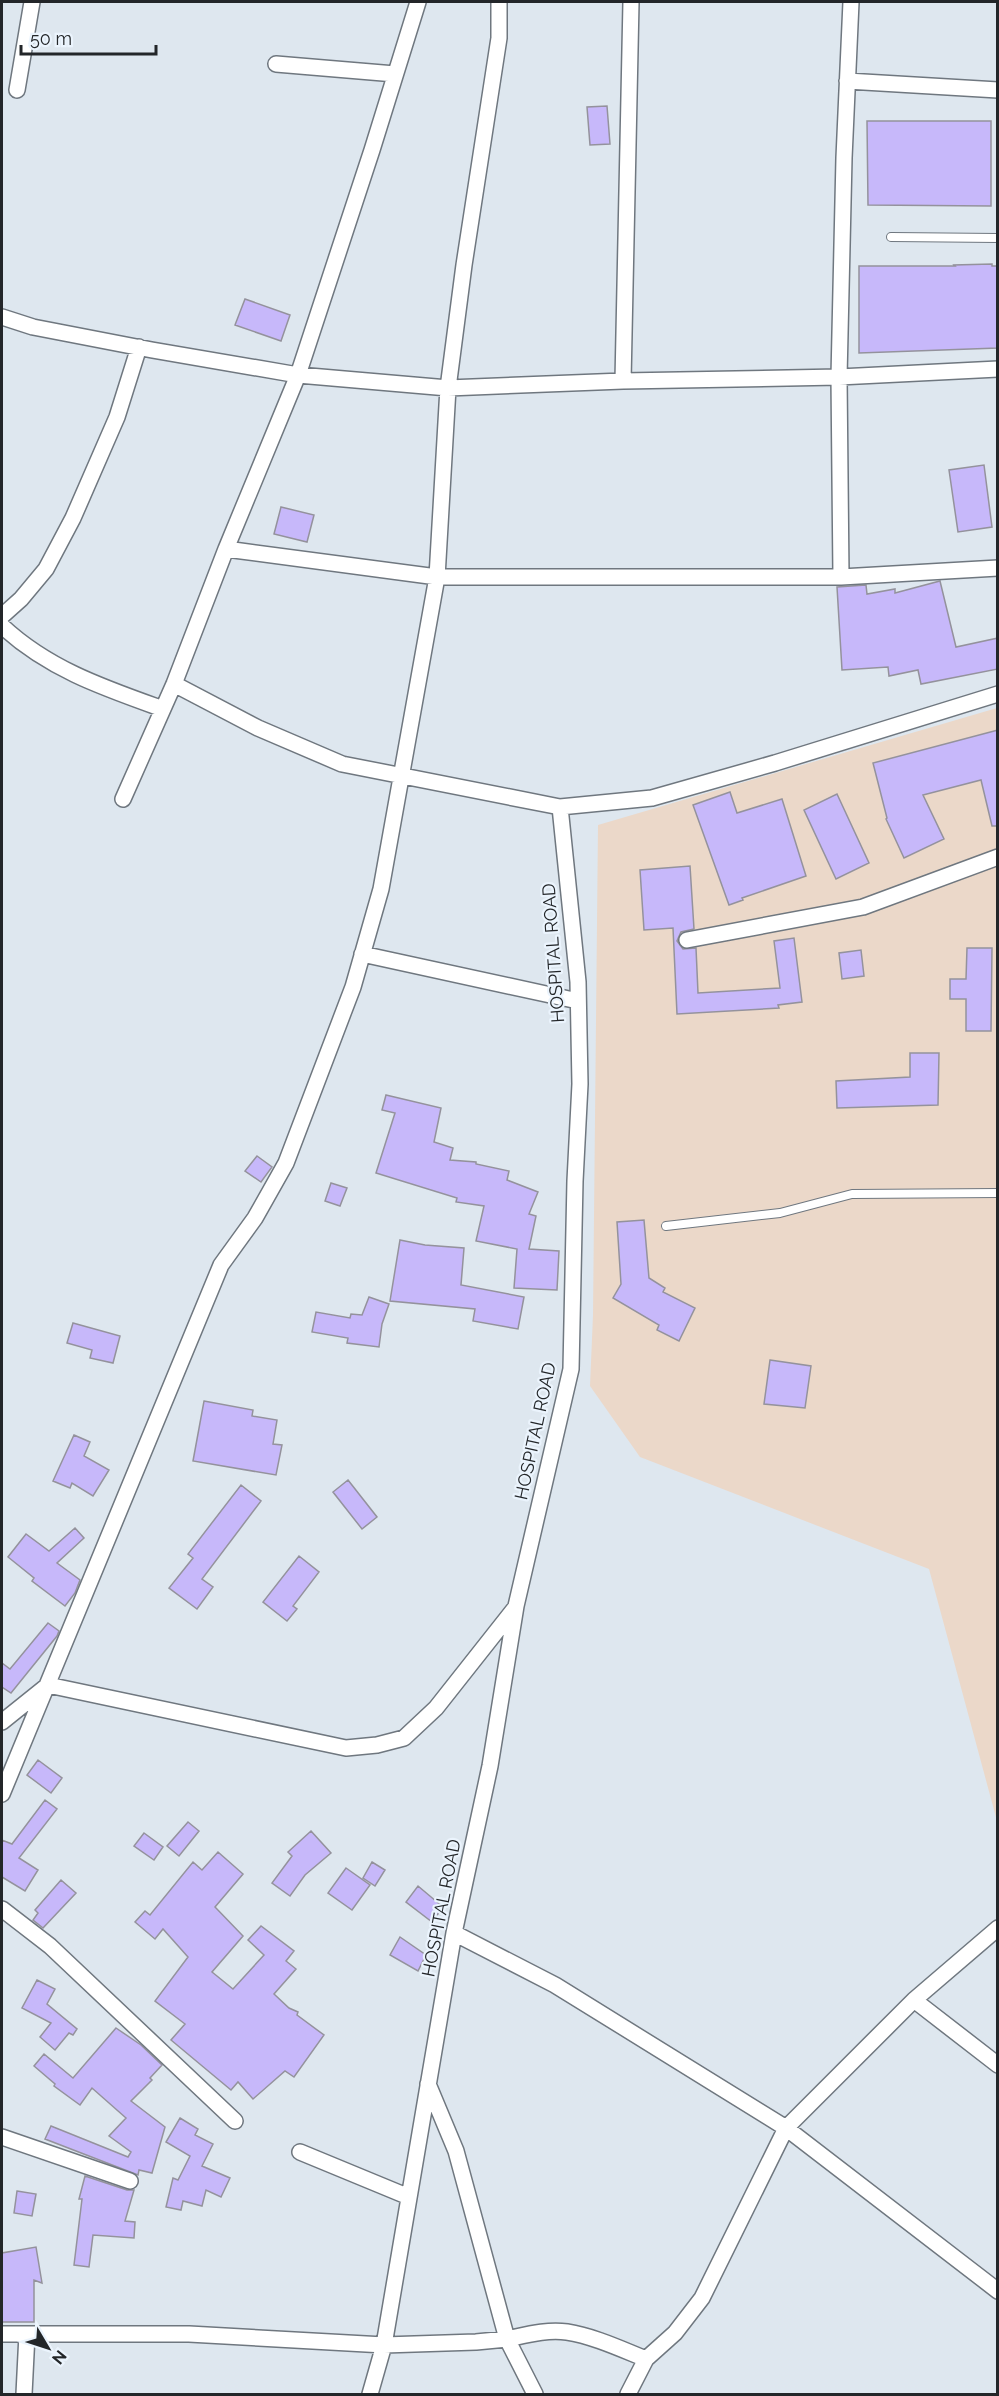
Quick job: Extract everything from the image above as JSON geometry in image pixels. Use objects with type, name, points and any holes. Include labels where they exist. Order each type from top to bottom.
[{"type":"street","points":[[17,90],[32,2]]},
{"type":"street","points":[[123,799],[174,684],[226,549],[298,375],[418,2]]},
{"type":"street","points":[[2,1794],[221,1265],[255,1218],[286,1163],[352,987],[381,890],[437,577],[448,388],[499,38],[499,2]]},
{"type":"street","points":[[623,381],[631,2]]},
{"type":"street","points":[[841,577],[839,377],[851,2]]},
{"type":"street","points":[[276,64],[395,74]]},
{"type":"street","points":[[847,81],[998,90]]},
{"type":"street","points":[[2,317],[33,327],[298,375],[448,388],[623,381],[839,377],[998,369]]},
{"type":"street","points":[[2,616],[21,599],[46,569],[73,518],[117,417],[139,347]]},
{"type":"street","points":[[226,549],[437,577],[841,577],[998,568]]},
{"type":"street","points":[[2,626],[22,645],[60,669],[105,689],[163,709]]},
{"type":"street","points":[[174,684],[258,728],[342,764],[560,807],[652,798],[775,764],[998,694]]},
{"type":"street","name":"HOSPITAL ROAD","points":[[370,2394],[384,2345],[454,1933],[490,1766],[516,1606],[571,1369],[574,1181],[580,1084],[578,982],[560,807]]},
{"type":"street","points":[[687,940],[863,907],[998,857]]},
{"type":"street","points":[[362,954],[578,1001]]},
{"type":"street","points":[[48,1685],[346,1748],[377,1744],[404,1738],[436,1708],[516,1606]]},
{"type":"street","points":[[2,1722],[48,1685]]},
{"type":"street","points":[[2,1909],[50,1946],[235,2121]]},
{"type":"street","points":[[628,2394],[646,2359],[675,2333],[702,2298],[786,2128],[914,2000],[998,1928]]},
{"type":"street","points":[[454,1933],[555,1985],[786,2128],[998,2291]]},
{"type":"street","points":[[914,2000],[998,2065]]},
{"type":"street","points":[[428,2083],[456,2151],[507,2339],[535,2394]]},
{"type":"street","points":[[2,2137],[130,2181]]},
{"type":"street","points":[[300,2152],[409,2197]]},
{"type":"street","points":[[2,2334],[189,2334],[384,2345],[476,2342],[507,2339],[537,2332],[567,2332],[646,2359]]},
{"type":"street","points":[[24,2394],[27,2334]]},
{"type":"lane","points":[[891,237],[998,238]]},
{"type":"lane","points":[[666,1226],[780,1213],[852,1194],[998,1193]]},
{"type":"shaded area","points":[[997,708],[997,1821],[929,1569],[640,1457],[590,1386],[593,1315],[598,825]]},
{"type":"building","points":[[607,106],[610,144],[590,145],[587,107]]},
{"type":"building","points":[[867,121],[991,121],[991,206],[868,205]]},
{"type":"building","points":[[992,264],[992,266],[998,266],[998,348],[859,353],[859,266]]},
{"type":"building","points":[[245,299],[290,315],[281,341],[235,325]]},
{"type":"building","points":[[984,465],[992,527],[958,532],[949,470]]},
{"type":"building","points":[[281,507],[314,515],[307,542],[274,534]]},
{"type":"building","points":[[940,581],[956,647],[998,638],[998,669],[921,684],[918,670],[889,676],[888,667],[842,670],[837,587],[866,585],[867,594],[895,589],[895,593]]},
{"type":"building","points":[[998,730],[998,826],[992,826],[981,780],[923,795],[944,839],[904,858],[886,819],[873,763]]},
{"type":"building","points":[[730,792],[737,813],[782,799],[806,876],[742,898],[743,900],[729,905],[693,805]]},
{"type":"building","points":[[837,794],[869,863],[836,879],[804,810]]},
{"type":"building","points":[[690,866],[694,929],[681,932],[677,941],[683,949],[696,948],[698,993],[780,988],[774,941],[794,938],[802,1002],[778,1005],[779,1008],[677,1014],[673,928],[644,930],[640,870]]},
{"type":"building","points":[[967,948],[992,948],[991,1031],[966,1031],[966,999],[950,999],[950,979],[966,979]]},
{"type":"building","points":[[861,950],[864,976],[842,979],[839,953]]},
{"type":"building","points":[[910,1053],[939,1053],[938,1105],[837,1108],[836,1081],[910,1077]]},
{"type":"building","points":[[386,1095],[441,1108],[434,1142],[453,1148],[450,1160],[476,1162],[476,1164],[509,1171],[507,1180],[538,1192],[529,1214],[536,1216],[529,1249],[559,1251],[557,1290],[514,1288],[517,1249],[476,1241],[484,1206],[456,1202],[457,1198],[376,1173],[395,1113],[382,1110]]},
{"type":"building","points":[[257,1156],[272,1167],[261,1182],[245,1171]]},
{"type":"building","points":[[331,1183],[347,1188],[340,1206],[325,1201]]},
{"type":"building","points":[[644,1220],[649,1278],[665,1288],[663,1292],[695,1308],[679,1341],[657,1330],[659,1325],[613,1298],[621,1284],[617,1222]]},
{"type":"building","points":[[400,1240],[425,1245],[464,1248],[461,1285],[524,1297],[518,1329],[473,1321],[475,1309],[390,1301]]},
{"type":"building","points":[[369,1297],[389,1304],[382,1324],[379,1347],[347,1343],[348,1338],[312,1332],[316,1312],[350,1318],[351,1314],[362,1315]]},
{"type":"building","points":[[73,1323],[120,1336],[113,1363],[90,1358],[92,1350],[67,1343]]},
{"type":"building","points":[[770,1360],[811,1366],[805,1408],[764,1404]]},
{"type":"building","points":[[204,1401],[253,1410],[252,1416],[277,1420],[273,1444],[282,1445],[276,1475],[193,1461]]},
{"type":"building","points":[[74,1435],[90,1442],[84,1456],[109,1470],[93,1496],[72,1483],[70,1488],[53,1481]]},
{"type":"building","points":[[348,1480],[377,1517],[362,1529],[333,1492]]},
{"type":"building","points":[[241,1485],[261,1501],[202,1579],[213,1587],[197,1609],[169,1588],[193,1558],[188,1554]]},
{"type":"building","points":[[75,1528],[84,1538],[57,1563],[80,1580],[75,1593],[65,1606],[32,1581],[34,1578],[8,1557],[26,1534],[49,1551]]},
{"type":"building","points":[[299,1556],[319,1572],[293,1606],[297,1609],[287,1621],[263,1602]]},
{"type":"building","points":[[48,1623],[59,1631],[57,1636],[11,1693],[2,1687],[2,1663],[10,1669]]},
{"type":"building","points":[[38,1760],[62,1778],[51,1793],[27,1775]]},
{"type":"building","points":[[45,1800],[57,1809],[19,1858],[38,1870],[25,1891],[2,1877],[2,1840],[12,1844]]},
{"type":"building","points":[[188,1822],[199,1831],[179,1856],[167,1846]]},
{"type":"building","points":[[311,1831],[331,1853],[305,1875],[290,1896],[272,1883],[292,1856],[288,1852]]},
{"type":"building","points":[[144,1833],[163,1847],[154,1860],[134,1846]]},
{"type":"building","points":[[218,1852],[243,1874],[215,1907],[243,1936],[212,1972],[233,1989],[264,1955],[248,1940],[261,1926],[294,1951],[286,1961],[296,1969],[274,1994],[324,2035],[294,2077],[285,2071],[253,2099],[238,2082],[231,2090],[171,2040],[185,2024],[155,2001],[188,1957],[163,1929],[155,1939],[135,1922],[145,1911],[150,1915],[193,1862],[202,1870]]},
{"type":"building","points":[[372,1862],[385,1870],[375,1886],[363,1878]]},
{"type":"building","points":[[346,1868],[370,1885],[352,1910],[328,1893]]},
{"type":"building","points":[[61,1880],[76,1893],[43,1928],[33,1920],[38,1913],[35,1910]]},
{"type":"building","points":[[418,1886],[443,1907],[432,1922],[406,1902]]},
{"type":"building","points":[[400,1937],[426,1955],[418,1971],[390,1955]]},
{"type":"building","points":[[37,1980],[55,1989],[47,2004],[77,2029],[73,2035],[69,2033],[55,2050],[40,2037],[51,2023],[22,2008]]},
{"type":"building","points":[[116,2028],[141,2045],[162,2065],[150,2078],[152,2080],[131,2101],[165,2127],[152,2173],[139,2170],[138,2175],[45,2139],[51,2126],[128,2157],[131,2152],[109,2136],[126,2118],[92,2088],[80,2105],[54,2086],[55,2084],[34,2066],[44,2054],[73,2078]]},
{"type":"building","points":[[180,2118],[198,2129],[195,2135],[213,2144],[202,2166],[230,2178],[221,2197],[206,2190],[202,2206],[183,2201],[181,2210],[166,2207],[173,2178],[178,2180],[190,2156],[166,2142]]},
{"type":"building","points":[[85,2176],[127,2190],[134,2190],[125,2221],[135,2222],[134,2238],[93,2235],[89,2267],[74,2265],[82,2199],[79,2199]]},
{"type":"building","points":[[17,2191],[36,2194],[32,2216],[14,2213]]},
{"type":"building","points":[[36,2247],[42,2283],[34,2280],[34,2322],[2,2322],[2,2253]]}]
